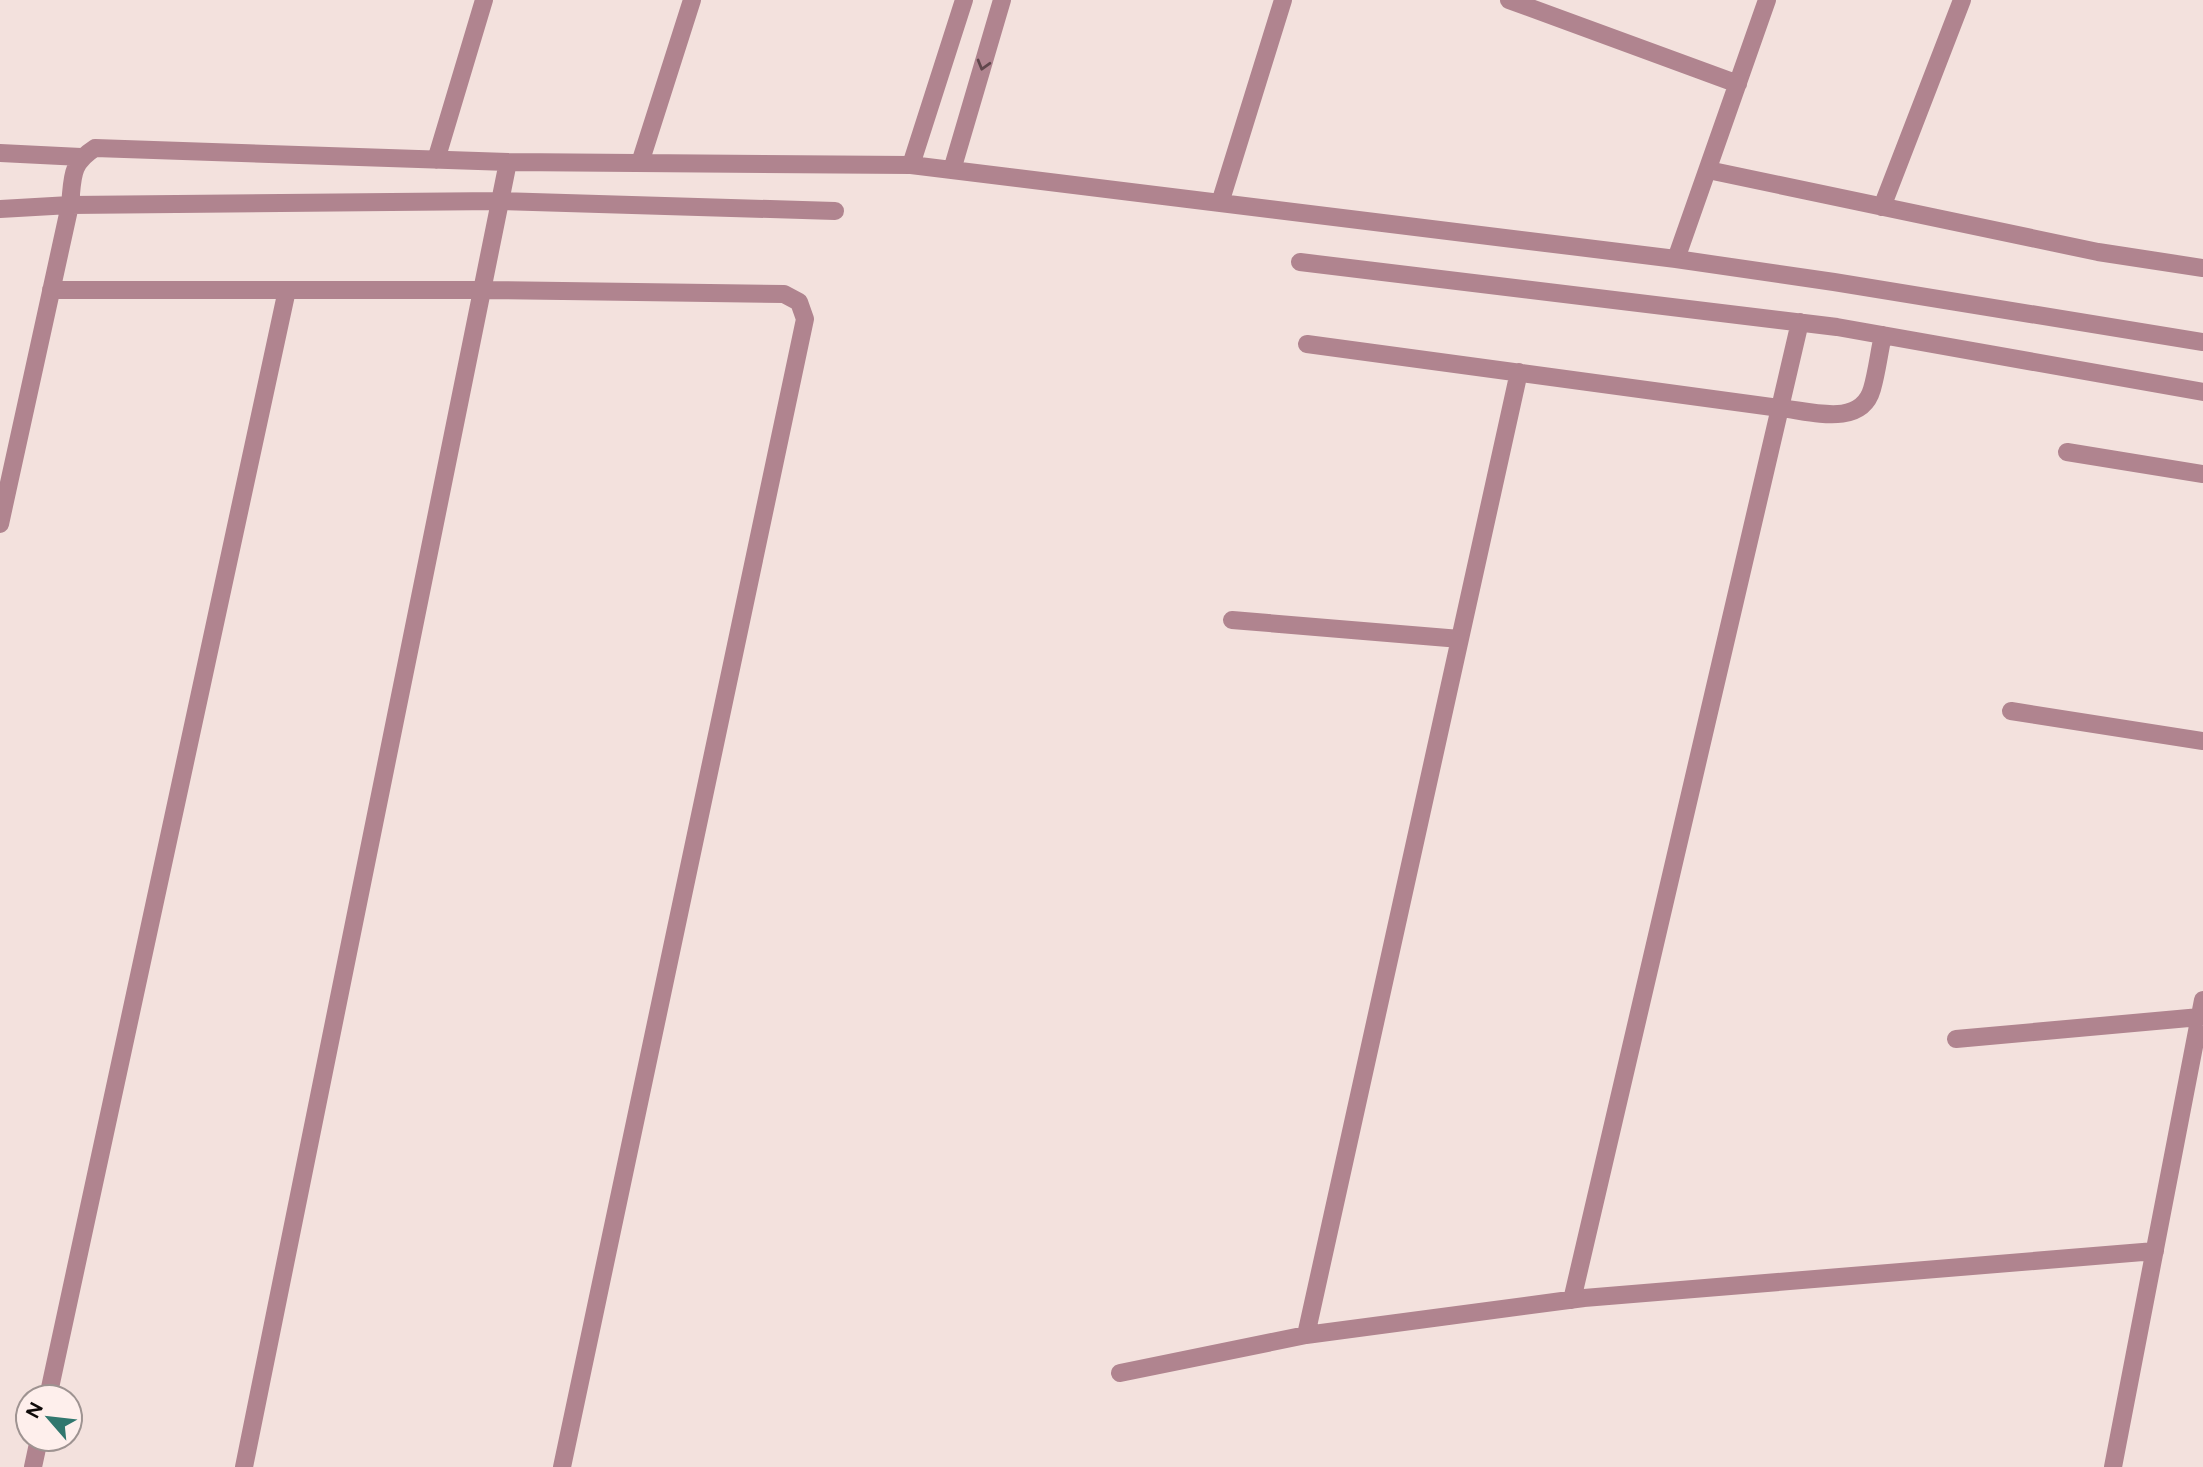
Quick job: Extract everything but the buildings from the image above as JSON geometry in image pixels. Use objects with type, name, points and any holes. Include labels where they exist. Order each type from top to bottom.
[{"type":"street","points":[[436,160],[484,0]]},
{"type":"street","points":[[640,163],[692,0]]},
{"type":"street","points":[[911,164],[964,0]]},
{"type":"street","points":[[952,170],[1002,0]]},
{"type":"street","points":[[1220,203],[1283,0]]},
{"type":"street","points":[[1509,0],[1555,8],[1738,84]]},
{"type":"street","points":[[1676,259],[1767,0]]},
{"type":"street","points":[[1882,207],[1962,0]]},
{"type":"street","points":[[0,524],[70,205],[74,170],[81,157],[95,148],[508,162],[911,164],[1676,259],[2203,342]]},
{"type":"street","points":[[0,153],[81,157]]},
{"type":"street","points":[[244,1467],[508,162]]},
{"type":"street","points":[[1708,170],[2098,252],[2203,268]]},
{"type":"street","points":[[0,209],[70,205],[500,201],[835,211]]},
{"type":"street","points":[[1300,262],[1800,322],[2203,392]]},
{"type":"street","points":[[51,290],[482,290],[784,294],[799,302],[805,319],[562,1467]]},
{"type":"street","points":[[51,1383],[287,290]]},
{"type":"street","points":[[1572,1300],[1800,322]]},
{"type":"street","points":[[1307,344],[1840,414],[1854,412],[1864,406],[1872,391],[1882,335]]},
{"type":"street","points":[[1306,1335],[1519,372]]},
{"type":"street","points":[[2067,452],[2203,474]]},
{"type":"street","points":[[1232,620],[1460,639]]},
{"type":"street","points":[[2011,711],[2203,741]]},
{"type":"street","points":[[1956,1039],[2201,1009],[2113,1467]]},
{"type":"street","points":[[1120,1373],[1306,1335],[1572,1300],[2155,1251]]}]
